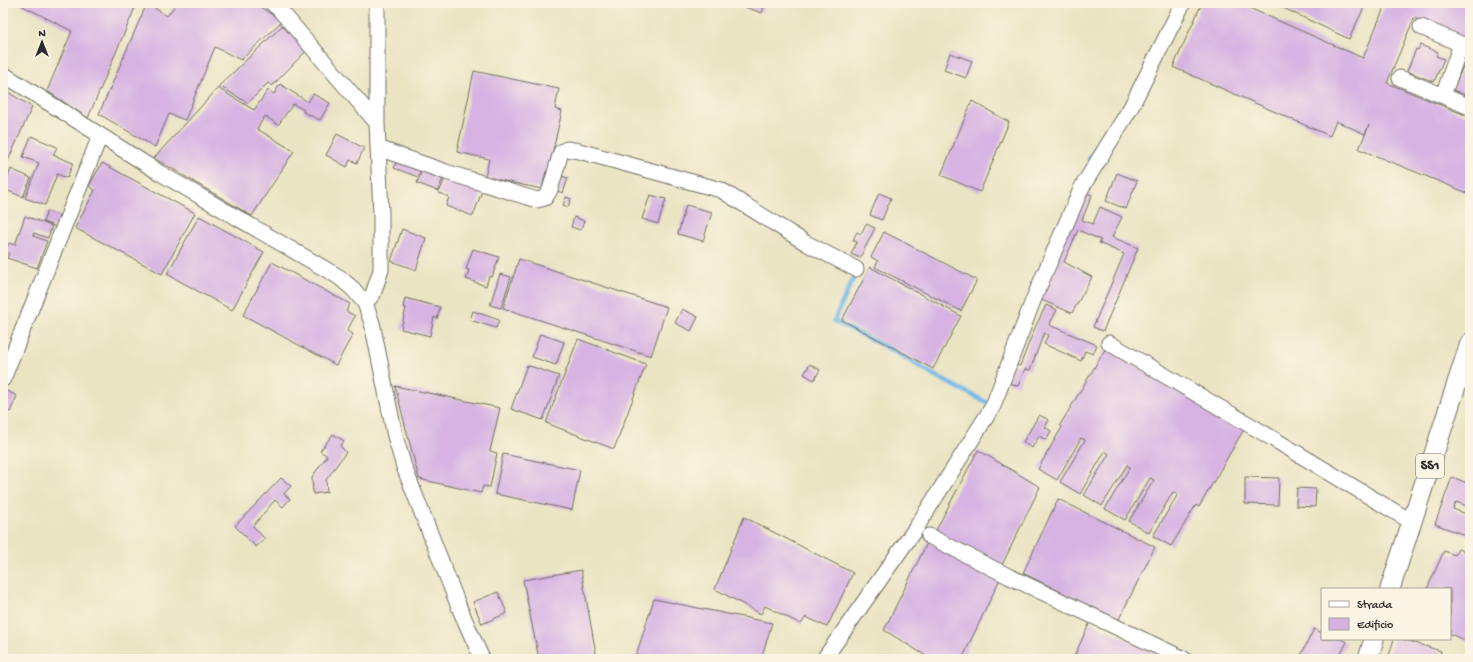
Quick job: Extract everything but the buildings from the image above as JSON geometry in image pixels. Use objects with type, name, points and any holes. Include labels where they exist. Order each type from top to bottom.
[{"type":"main road","name":"SS1","points":[[1390,588],[1470,343]]},
{"type":"main road","points":[[1368,659],[1374,640]]},
{"type":"street","points":[[272,3],[279,9],[377,123]]},
{"type":"street","points":[[365,303],[373,294],[380,270],[381,214],[377,123],[377,3]]},
{"type":"street","points":[[824,659],[916,528],[993,406],[1034,298],[1082,187],[1130,109],[1183,3]]},
{"type":"street","points":[[1421,27],[1461,44],[1443,96]]},
{"type":"street","points":[[3,74],[160,173],[339,277],[353,289],[365,303],[372,323],[395,436],[404,467],[458,606],[482,659]]},
{"type":"street","points":[[1400,78],[1470,107]]},
{"type":"street","points":[[3,379],[100,136]]},
{"type":"street","points":[[378,148],[446,172],[537,200],[545,198],[550,190],[562,152],[567,149],[578,150],[721,190],[806,243],[856,269]]},
{"type":"street","points":[[1109,342],[1412,522]]},
{"type":"street","points":[[929,536],[1008,576],[1184,659]]},
{"type":"waterway","points":[[1089,159],[1106,134]]},
{"type":"waterway","points":[[855,275],[834,321],[886,347],[939,378],[988,403]]}]
